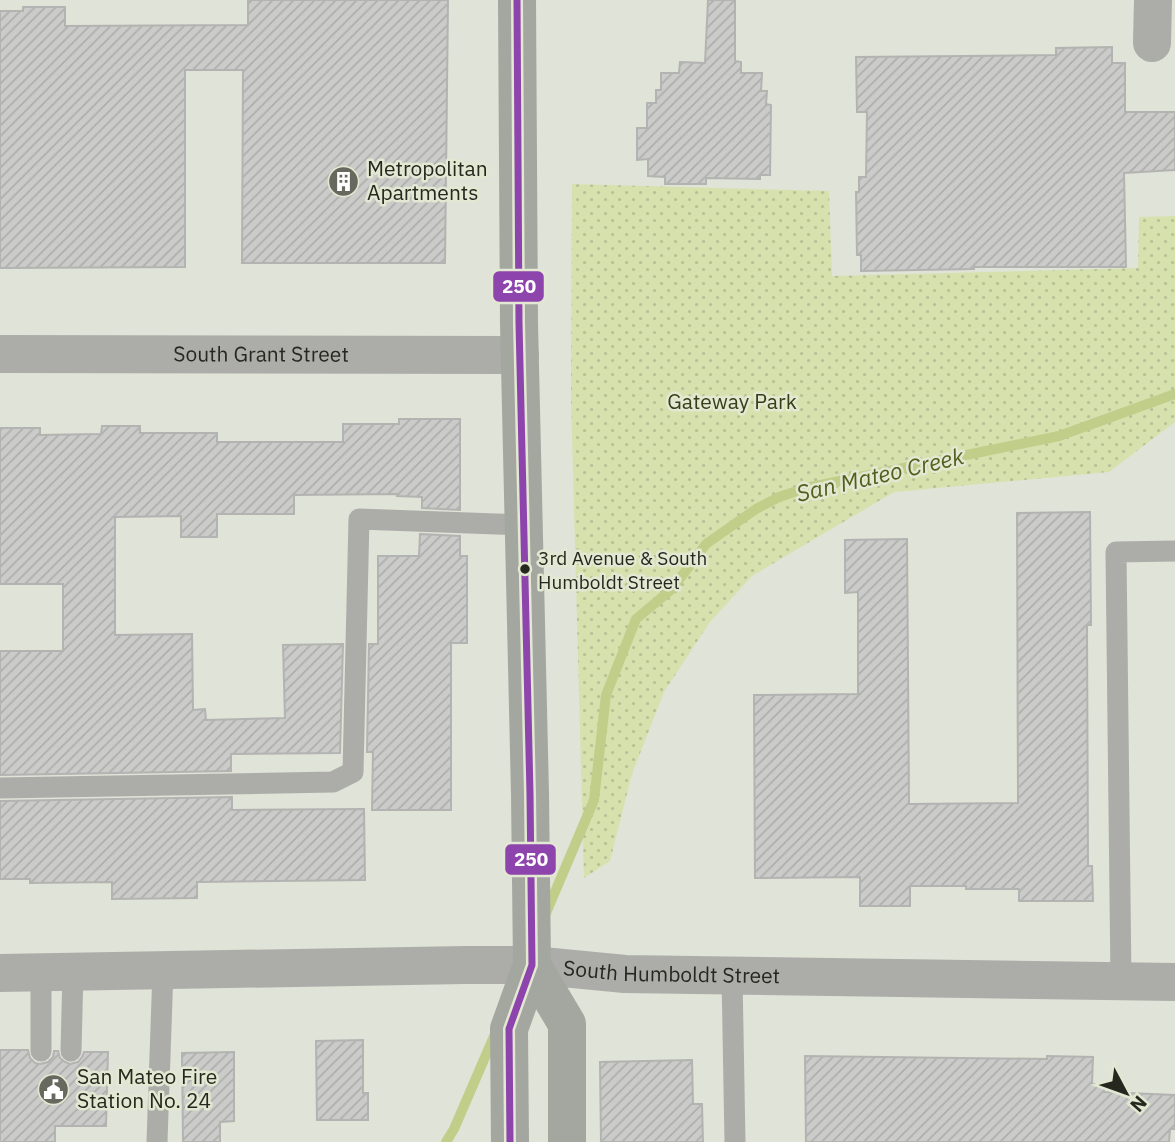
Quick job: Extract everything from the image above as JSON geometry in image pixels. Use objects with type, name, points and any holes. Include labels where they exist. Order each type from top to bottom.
[{"type":"main road","points":[[510,1142],[509,1029],[532,965],[520,355],[517,0]]},
{"type":"main road","points":[[532,965],[567,1024],[567,1142]]},
{"type":"street","points":[[1152,43],[1153,0]]},
{"type":"street","name":"South Grant Street","points":[[0,354],[520,355]]},
{"type":"street","name":"South Humboldt Street","points":[[0,973],[532,965],[625,974],[1175,982]]},
{"type":"lane","points":[[0,788],[333,782],[353,772],[359,519],[523,525]]},
{"type":"lane","points":[[1121,981],[1116,552],[1175,551]]},
{"type":"lane","points":[[157,1142],[163,970]]},
{"type":"lane","points":[[41,1051],[57,972]]},
{"type":"lane","points":[[57,972],[71,1051]]},
{"type":"lane","points":[[732,975],[734,1142]]},
{"type":"green space","name":"Gateway Park","points":[[572,184],[829,191],[832,276],[1138,268],[1139,217],[1175,216],[1175,422],[1109,472],[894,492],[752,576],[710,622],[664,692],[632,774],[610,861],[584,878],[571,398]]},
{"type":"building","points":[[248,0],[448,0],[445,263],[242,263],[243,70],[185,70],[185,267],[0,268],[0,11],[23,11],[23,7],[65,7],[65,26],[248,25]]},
{"type":"building","points":[[708,0],[735,0],[735,61],[741,62],[741,73],[762,73],[761,91],[767,91],[766,104],[771,105],[770,175],[760,175],[760,179],[706,178],[706,184],[665,184],[665,177],[648,176],[648,159],[637,160],[637,128],[647,128],[647,103],[656,103],[656,90],[661,90],[661,73],[679,73],[680,62],[705,63]]},
{"type":"building","points":[[1112,47],[1112,63],[1125,63],[1125,112],[1175,112],[1175,170],[1124,173],[1126,267],[974,267],[861,271],[861,255],[857,255],[856,192],[859,192],[859,177],[866,177],[867,112],[857,112],[856,57],[1056,55],[1056,48]]},
{"type":"building","points":[[399,419],[460,419],[460,510],[422,508],[422,497],[397,494],[294,495],[294,514],[217,514],[217,537],[181,537],[181,516],[115,517],[115,635],[192,634],[193,710],[205,709],[206,720],[285,718],[283,645],[343,644],[340,753],[231,754],[231,771],[0,775],[0,651],[63,651],[63,584],[0,584],[0,428],[40,428],[40,435],[101,434],[102,426],[140,426],[140,433],[217,433],[217,442],[343,442],[343,424],[399,424]]},
{"type":"building","points":[[1090,512],[1091,625],[1087,625],[1088,866],[1092,866],[1093,901],[1019,901],[1019,889],[910,886],[910,906],[860,906],[860,877],[755,878],[754,695],[858,694],[858,592],[845,593],[845,540],[907,539],[909,804],[1018,803],[1017,513]]},
{"type":"building","points":[[420,534],[460,536],[460,556],[467,556],[467,643],[451,643],[451,810],[372,810],[373,752],[367,752],[369,644],[378,644],[378,556],[419,556]]},
{"type":"building","points":[[232,797],[232,810],[364,809],[365,880],[197,882],[197,898],[112,899],[112,882],[30,883],[30,879],[0,879],[0,801]]},
{"type":"building","points":[[363,1040],[363,1093],[368,1093],[368,1120],[317,1120],[316,1041]]},
{"type":"building","name":"San Mateo Fire Station No. 24","points":[[0,1050],[28,1050],[30,1058],[40,1064],[48,1062],[54,1051],[58,1051],[60,1058],[70,1064],[78,1062],[84,1052],[108,1052],[106,1126],[55,1126],[55,1142],[0,1142]]},
{"type":"building","points":[[234,1052],[234,1121],[220,1122],[220,1142],[183,1142],[182,1053]]},
{"type":"building","points":[[805,1056],[1047,1059],[1047,1056],[1093,1057],[1092,1084],[1105,1084],[1104,1092],[1175,1095],[1175,1129],[1170,1129],[1169,1142],[806,1142]]},
{"type":"building","points":[[692,1060],[693,1104],[702,1104],[703,1142],[601,1142],[600,1062]]},
{"type":"waterway","name":"San Mateo Creek","points":[[546,913],[594,800],[606,695],[636,619],[672,589],[706,544],[756,509],[779,497],[806,488],[1059,436],[1175,394]]},
{"type":"waterway","name":"San Mateo Creek","points":[[446,1142],[495,1034]]},
{"type":"transit line","name":"250","points":[[510,1142],[509,1029],[532,965],[519,323],[517,0]]},
{"type":"place","name":"Metropolitan Apartments","points":[[344,181]]},
{"type":"place","name":"3rd Avenue & South Humboldt Street","points":[[525,569]]},
{"type":"place","name":"San Mateo Fire Station No. 24","points":[[54,1089]]}]
